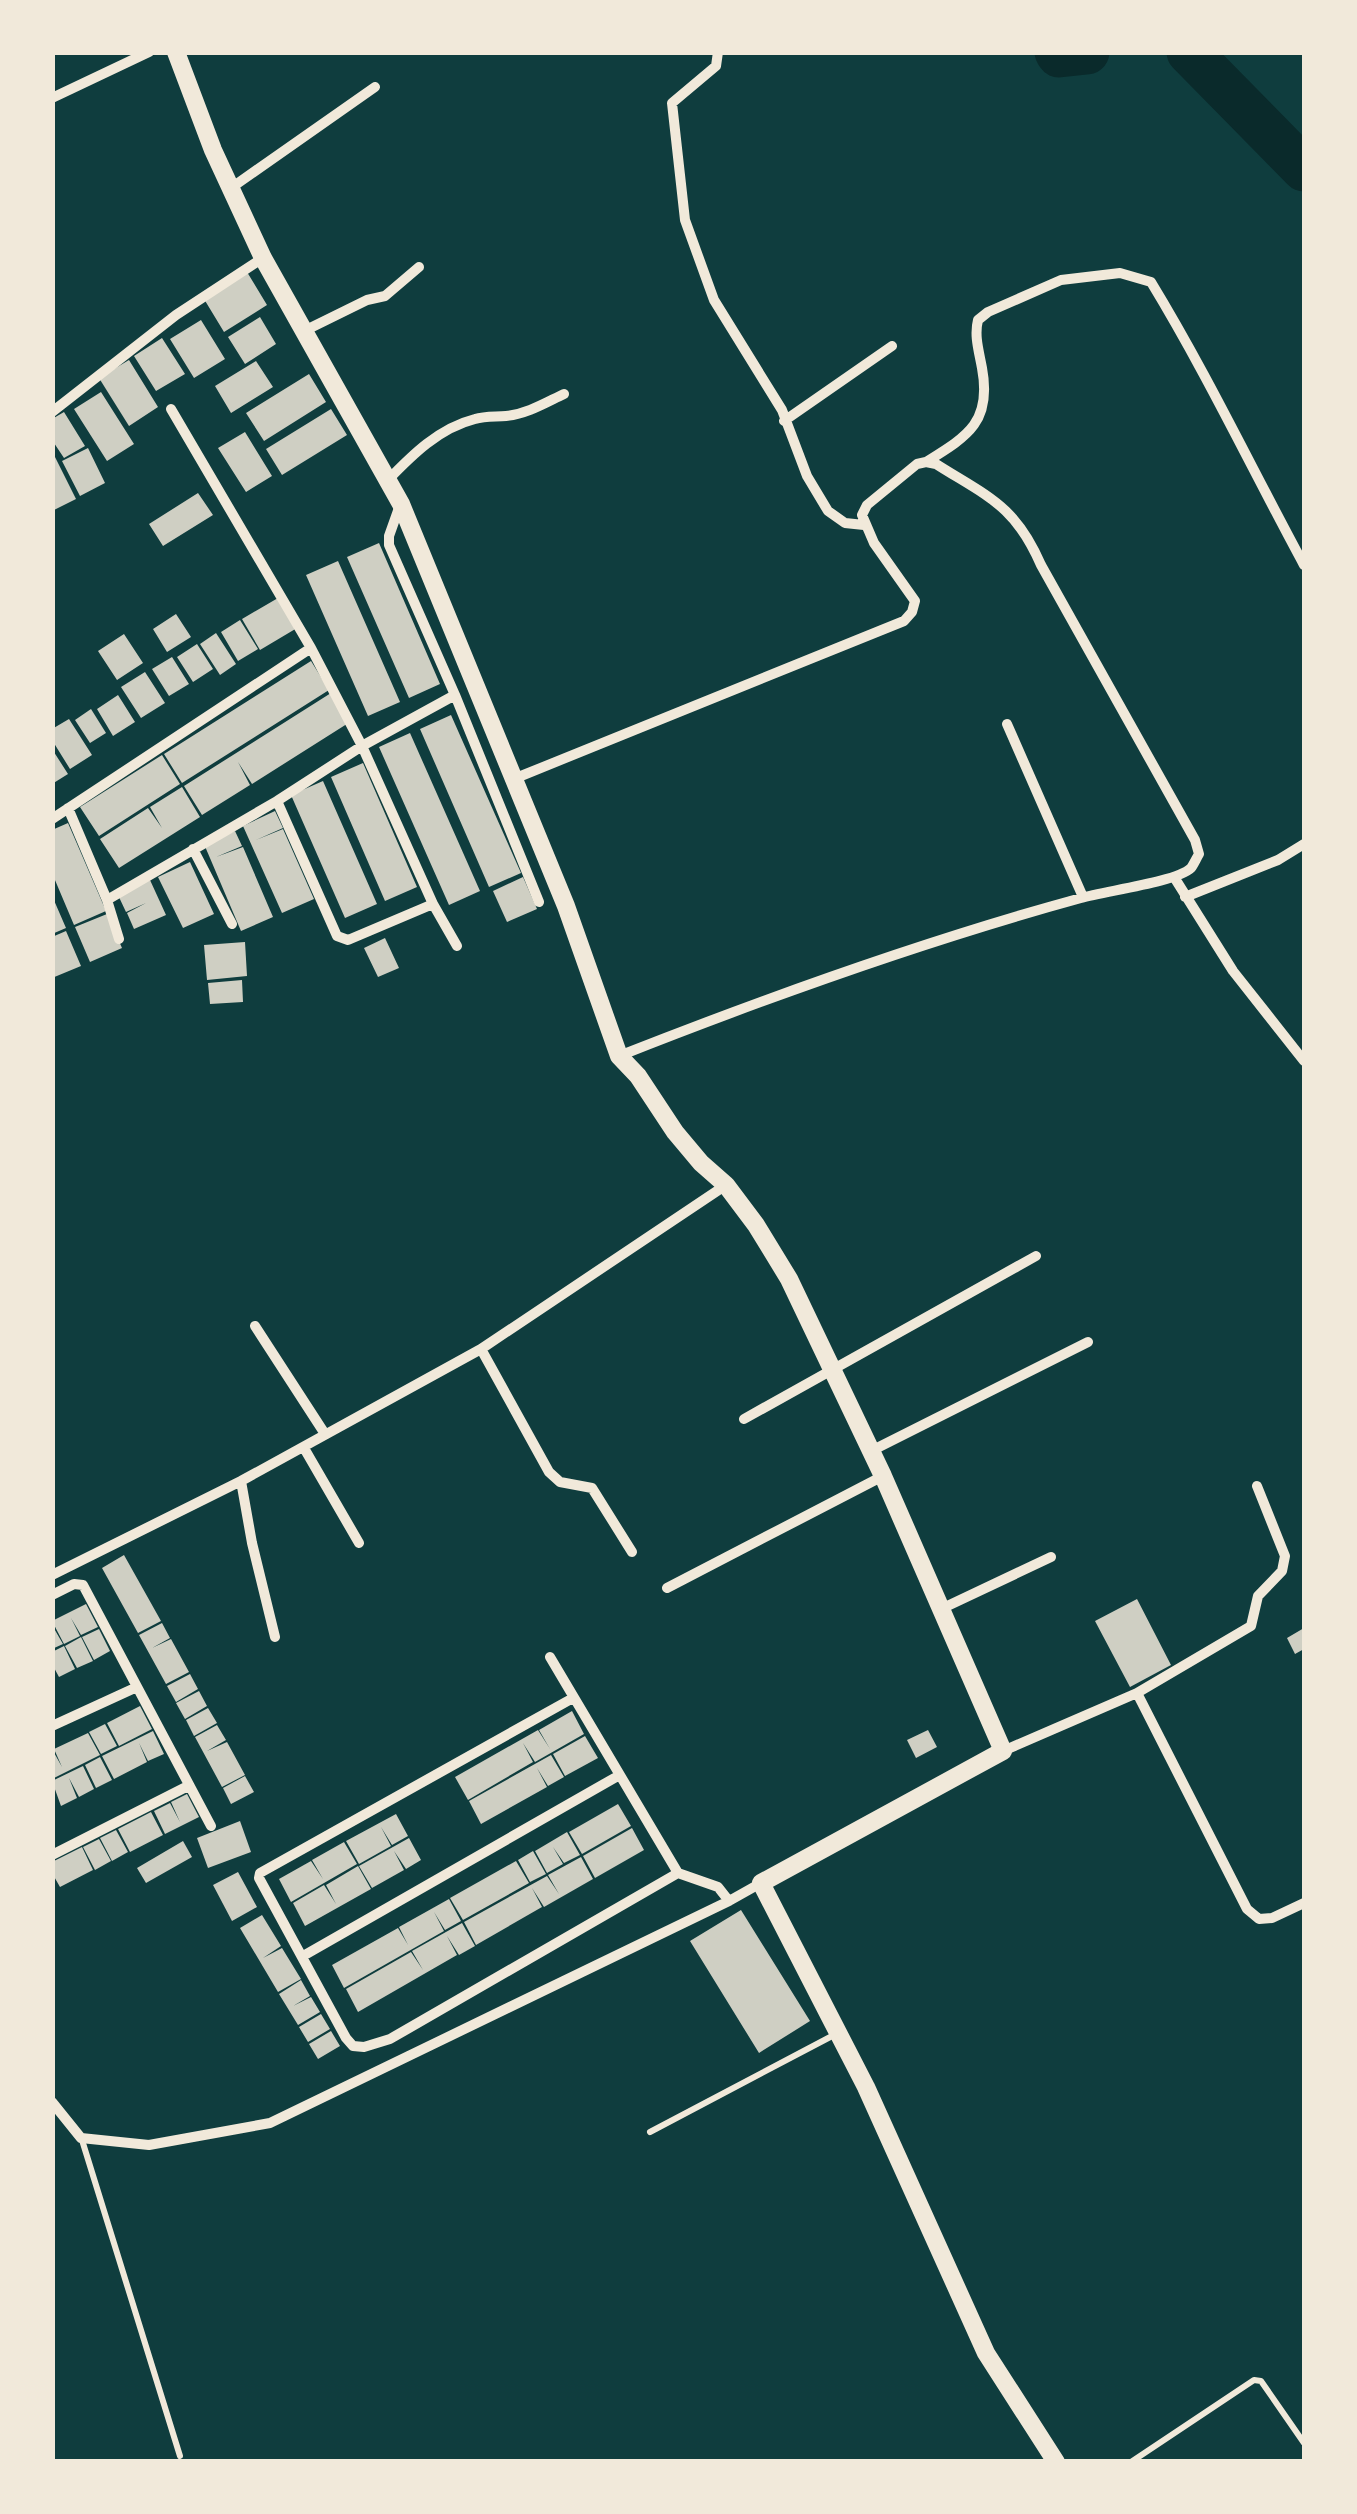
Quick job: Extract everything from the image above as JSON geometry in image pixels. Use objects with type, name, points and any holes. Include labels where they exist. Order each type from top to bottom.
[{"type":"street","points":[[52,98],[148,52]]},
{"type":"street","points":[[176,52],[263,258],[400,504],[566,906],[618,1056],[638,1076],[701,1163],[726,1185],[789,1280],[884,1476],[1002,1751]]},
{"type":"street","points":[[718,52],[716,66],[672,103],[685,220],[714,300],[782,410],[807,476],[828,511],[845,523],[864,525]]},
{"type":"street","points":[[231,188],[375,87]]},
{"type":"street","points":[[52,412],[176,314],[263,258]]},
{"type":"street","points":[[304,331],[367,300],[386,296],[419,267]]},
{"type":"street","points":[[511,780],[904,621],[915,601],[864,525],[862,515],[867,505],[917,464],[972,432],[987,394],[975,332],[978,320],[1061,280],[1120,273],[1151,282],[1200,362],[1304,566]]},
{"type":"street","points":[[784,421],[892,346]]},
{"type":"street","points":[[387,481],[417,451],[452,427],[478,418],[522,412],[564,394]]},
{"type":"street","points":[[171,409],[311,648],[362,746],[433,904],[457,946]]},
{"type":"street","points":[[618,1056],[759,1000],[1084,897],[1190,870],[1198,854],[1195,840],[1023,526],[1008,510],[936,464],[926,462]]},
{"type":"street","points":[[400,504],[389,545],[456,695],[540,902]]},
{"type":"street","points":[[52,819],[311,648]]},
{"type":"street","points":[[108,900],[362,746],[456,695]]},
{"type":"street","points":[[1008,724],[1084,897]]},
{"type":"street","points":[[277,801],[341,940],[433,904]]},
{"type":"street","points":[[68,808],[108,900],[119,939]]},
{"type":"street","points":[[1185,897],[1278,860],[1304,844]]},
{"type":"street","points":[[193,849],[232,924]]},
{"type":"street","points":[[1174,877],[1233,971],[1304,1061]]},
{"type":"street","points":[[52,1575],[241,1482],[480,1350],[726,1185]]},
{"type":"street","points":[[744,1419],[1036,1256]]},
{"type":"street","points":[[256,1326],[325,1434]]},
{"type":"street","points":[[871,1451],[1088,1342]]},
{"type":"street","points":[[480,1350],[549,1472],[569,1486],[592,1488],[632,1552]]},
{"type":"street","points":[[304,1448],[359,1542]]},
{"type":"street","points":[[666,1588],[884,1476]]},
{"type":"street","points":[[241,1482],[275,1637]]},
{"type":"street","points":[[52,2102],[81,2138],[149,2145],[270,2123],[729,1901],[1002,1751],[1137,1693],[1251,1626],[1258,1596],[1282,1571],[1285,1556],[1257,1486]]},
{"type":"street","points":[[940,1610],[1052,1557]]},
{"type":"street","points":[[52,1595],[74,1584],[83,1585],[211,1826]]},
{"type":"street","points":[[550,1658],[678,1873],[718,1887],[729,1901]]},
{"type":"street","points":[[52,1726],[137,1687]]},
{"type":"street","points":[[1137,1693],[1248,1909],[1259,1920],[1304,1903]]},
{"type":"street","points":[[573,1698],[264,1869],[259,1878],[346,2038],[353,2046],[390,2039],[678,1873]]},
{"type":"street","points":[[303,1956],[618,1776]]},
{"type":"street","points":[[52,1856],[188,1786]]},
{"type":"street","points":[[760,1883],[866,2087],[986,2353],[1056,2462]]},
{"type":"lane","points":[[650,2132],[838,2032]]},
{"type":"lane","points":[[81,2138],[180,2456]]},
{"type":"lane","points":[[1131,2462],[1254,2380],[1261,2381],[1271,2392],[1304,2442]]},
{"type":"building","points":[[247,272],[267,305],[224,332],[204,299]]},
{"type":"building","points":[[260,317],[276,344],[245,364],[228,337]]},
{"type":"building","points":[[201,320],[225,359],[194,378],[170,339]]},
{"type":"building","points":[[162,338],[185,374],[156,391],[134,356]]},
{"type":"building","points":[[129,360],[158,407],[129,426],[99,378]]},
{"type":"building","points":[[256,361],[273,387],[231,413],[215,386]]},
{"type":"building","points":[[309,374],[326,402],[264,441],[246,413]]},
{"type":"building","points":[[101,392],[134,444],[107,461],[74,409]]},
{"type":"building","points":[[331,409],[347,435],[282,475],[266,449]]},
{"type":"building","points":[[64,412],[85,446],[64,458],[52,440],[52,419]]},
{"type":"building","points":[[245,432],[272,476],[246,492],[218,448]]},
{"type":"building","points":[[88,448],[105,483],[80,496],[62,461]]},
{"type":"building","points":[[52,451],[76,499],[52,511]]},
{"type":"building","points":[[198,493],[213,515],[163,546],[149,524]]},
{"type":"building","points":[[379,543],[440,684],[409,698],[347,557]]},
{"type":"building","points":[[338,561],[400,702],[368,716],[306,575]]},
{"type":"building","points":[[278,598],[297,628],[260,650],[242,619]]},
{"type":"building","points":[[176,614],[191,637],[167,652],[153,629]]},
{"type":"building","points":[[240,620],[258,649],[238,661],[221,632]]},
{"type":"building","points":[[216,633],[236,664],[220,675],[200,644]]},
{"type":"building","points":[[124,634],[143,663],[117,680],[98,651]]},
{"type":"building","points":[[197,644],[213,669],[193,682],[177,657]]},
{"type":"building","points":[[172,657],[189,684],[169,696],[152,669]]},
{"type":"building","points":[[311,661],[329,690],[182,783],[164,754]]},
{"type":"building","points":[[145,672],[165,703],[141,718],[121,687]]},
{"type":"building","points":[[331,693],[350,722],[252,784],[238,762],[250,785],[202,815],[184,786]]},
{"type":"building","points":[[118,695],[135,722],[113,736],[97,709]]},
{"type":"building","points":[[91,709],[106,733],[90,743],[75,720]]},
{"type":"building","points":[[451,715],[521,873],[489,887],[420,729]]},
{"type":"building","points":[[69,719],[92,755],[70,769],[52,740],[52,729]]},
{"type":"building","points":[[410,733],[480,891],[449,905],[379,747]]},
{"type":"building","points":[[52,749],[68,774],[52,784]]},
{"type":"building","points":[[162,755],[180,784],[99,836],[80,807]]},
{"type":"building","points":[[363,763],[417,887],[385,901],[331,777]]},
{"type":"building","points":[[323,781],[377,904],[345,918],[291,795]]},
{"type":"building","points":[[182,787],[200,817],[119,868],[100,839],[148,808],[162,828],[150,807]]},
{"type":"building","points":[[275,811],[283,828],[256,840],[283,829],[314,899],[282,913],[243,826]]},
{"type":"building","points":[[68,823],[106,911],[74,925],[52,873],[52,830]]},
{"type":"building","points":[[235,831],[242,846],[216,857],[243,847],[273,917],[241,931],[204,844]]},
{"type":"building","points":[[190,862],[214,914],[183,928],[158,877]]},
{"type":"building","points":[[523,877],[537,909],[507,922],[493,891]]},
{"type":"building","points":[[150,880],[166,915],[134,929],[127,913],[146,903],[126,912],[118,895]]},
{"type":"building","points":[[53,898],[66,928],[52,934]]},
{"type":"building","points":[[107,914],[122,948],[90,962],[75,927]]},
{"type":"building","points":[[66,931],[81,966],[52,978],[52,937]]},
{"type":"building","points":[[385,938],[399,968],[378,977],[364,948]]},
{"type":"building","points":[[245,942],[247,976],[207,980],[204,945]]},
{"type":"building","points":[[242,980],[243,1002],[210,1004],[208,983]]},
{"type":"building","points":[[124,1555],[161,1621],[138,1633],[102,1568]]},
{"type":"building","points":[[1137,1599],[1171,1665],[1130,1687],[1095,1621]]},
{"type":"building","points":[[86,1604],[98,1627],[81,1635],[71,1618],[80,1636],[64,1644],[52,1621]]},
{"type":"building","points":[[162,1623],[170,1638],[152,1648],[171,1639],[189,1672],[166,1684],[139,1635]]},
{"type":"building","points":[[52,1625],[63,1644],[52,1649]]},
{"type":"building","points":[[1304,1628],[1304,1649],[1295,1654],[1287,1638]]},
{"type":"building","points":[[99,1629],[110,1651],[94,1660],[82,1637]]},
{"type":"building","points":[[81,1637],[93,1661],[77,1668],[65,1646]]},
{"type":"building","points":[[64,1646],[75,1669],[59,1677],[52,1664],[52,1652]]},
{"type":"building","points":[[190,1674],[198,1689],[176,1702],[167,1686]]},
{"type":"building","points":[[199,1691],[207,1706],[185,1719],[176,1703]]},
{"type":"building","points":[[140,1706],[152,1729],[119,1746],[107,1723]]},
{"type":"building","points":[[208,1708],[217,1723],[194,1736],[186,1720]]},
{"type":"building","points":[[572,1711],[584,1734],[535,1762],[523,1743],[533,1762],[468,1800],[455,1777],[538,1730],[550,1749],[539,1730]]},
{"type":"building","points":[[105,1724],[117,1746],[101,1754],[89,1732]]},
{"type":"building","points":[[217,1725],[226,1740],[207,1751],[227,1742],[245,1775],[222,1787],[195,1737]]},
{"type":"building","points":[[928,1730],[937,1747],[916,1758],[907,1740]]},
{"type":"building","points":[[153,1731],[164,1754],[148,1761],[139,1743],[147,1762],[114,1779],[102,1756]]},
{"type":"building","points":[[88,1733],[100,1755],[52,1779],[52,1749],[62,1767],[54,1749]]},
{"type":"building","points":[[585,1736],[598,1758],[565,1776],[553,1754]]},
{"type":"building","points":[[551,1755],[564,1777],[548,1786],[537,1768],[547,1787],[481,1824],[469,1801]]},
{"type":"building","points":[[100,1757],[112,1780],[96,1788],[85,1765]]},
{"type":"building","points":[[83,1766],[94,1789],[79,1797],[69,1778],[77,1798],[61,1806],[52,1781]]},
{"type":"building","points":[[245,1776],[254,1792],[231,1804],[223,1788]]},
{"type":"building","points":[[187,1794],[199,1817],[165,1834],[154,1811],[170,1803],[180,1822],[171,1802]]},
{"type":"building","points":[[618,1804],[631,1826],[582,1854],[569,1832]]},
{"type":"building","points":[[151,1812],[163,1835],[130,1852],[118,1829]]},
{"type":"building","points":[[396,1814],[408,1836],[392,1845],[381,1827],[391,1846],[359,1864],[346,1841]]},
{"type":"building","points":[[240,1821],[251,1852],[208,1868],[197,1838]]},
{"type":"building","points":[[632,1828],[644,1850],[595,1878],[583,1856]]},
{"type":"building","points":[[116,1830],[128,1852],[112,1861],[100,1838]]},
{"type":"building","points":[[567,1832],[580,1855],[564,1863],[553,1847],[563,1864],[547,1873],[535,1851]]},
{"type":"building","points":[[409,1838],[421,1860],[406,1869],[394,1851],[404,1870],[372,1888],[359,1866]]},
{"type":"building","points":[[99,1839],[111,1861],[95,1870],[83,1847]]},
{"type":"building","points":[[183,1841],[192,1857],[146,1883],[137,1868]]},
{"type":"building","points":[[344,1842],[357,1864],[291,1902],[279,1879],[311,1861],[323,1879],[312,1860]]},
{"type":"building","points":[[82,1847],[93,1870],[60,1887],[52,1873],[52,1862]]},
{"type":"building","points":[[533,1851],[546,1874],[530,1882],[518,1860]]},
{"type":"building","points":[[581,1857],[593,1879],[544,1907],[532,1888],[542,1907],[476,1945],[464,1922],[547,1876],[559,1894],[548,1875]]},
{"type":"building","points":[[516,1861],[529,1883],[463,1920],[450,1898]]},
{"type":"building","points":[[358,1866],[371,1889],[305,1926],[293,1903],[324,1885],[336,1904],[326,1885]]},
{"type":"building","points":[[238,1872],[257,1907],[232,1921],[213,1885]]},
{"type":"building","points":[[449,1899],[461,1921],[445,1930],[434,1912],[444,1931],[344,1988],[332,1965],[398,1928],[408,1945],[399,1927]]},
{"type":"building","points":[[741,1910],[810,2021],[759,2053],[690,1941]]},
{"type":"building","points":[[262,1915],[281,1946],[263,1958],[282,1948],[301,1979],[278,1992],[240,1928]]},
{"type":"building","points":[[462,1923],[475,1946],[459,1955],[447,1936],[457,1955],[358,2012],[346,1989],[411,1952],[423,1970],[412,1951]]},
{"type":"building","points":[[301,1980],[310,1996],[293,2006],[311,1997],[320,2012],[298,2025],[279,1994]]},
{"type":"building","points":[[321,2014],[330,2029],[308,2042],[299,2027]]},
{"type":"building","points":[[331,2031],[340,2046],[318,2059],[309,2044]]},
{"type":"waterway","points":[[1057,52],[1087,52]]},
{"type":"waterway","points":[[1189,52],[1304,169]]}]
